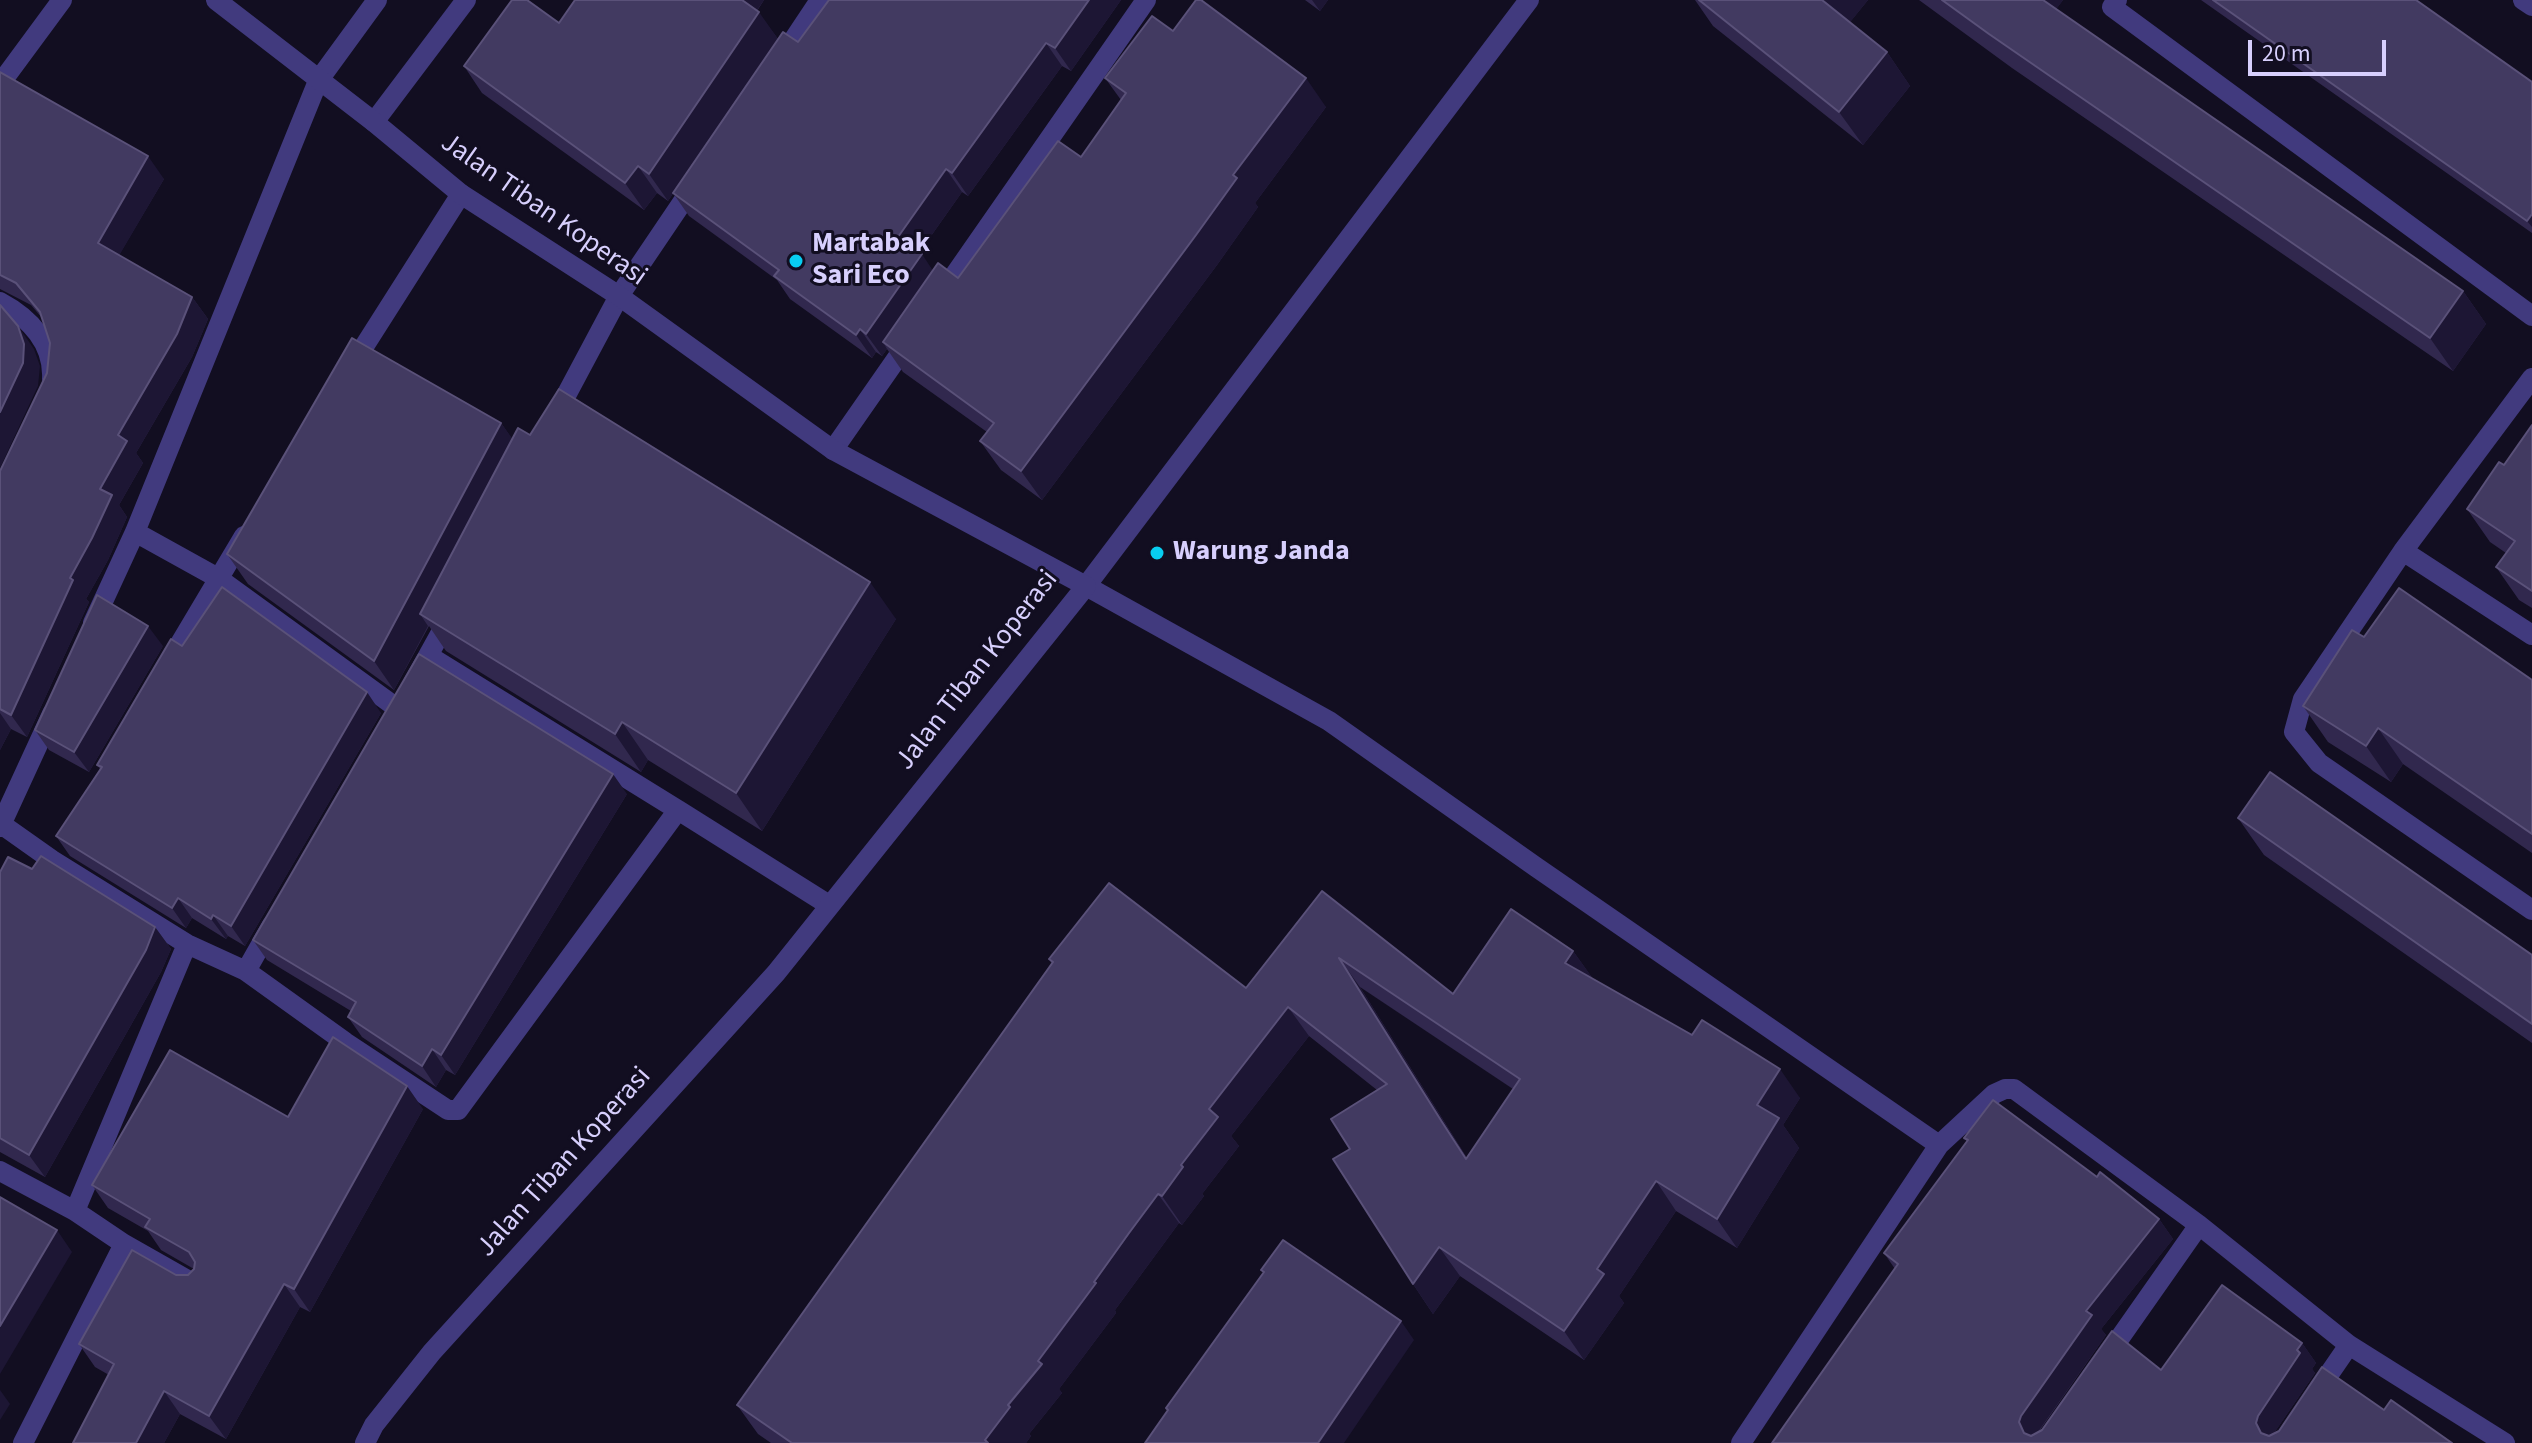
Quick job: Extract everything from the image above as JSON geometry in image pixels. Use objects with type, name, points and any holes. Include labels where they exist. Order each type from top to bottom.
[{"type":"street","points":[[0,84],[62,0]]},
{"type":"street","name":"Jalan Tiban Koperasi","points":[[216,0],[374,122],[461,194],[619,296],[833,450],[1086,586],[776,973],[432,1352],[374,1425],[365,1443]]},
{"type":"street","points":[[84,643],[135,532],[318,81],[377,0]]},
{"type":"street","points":[[374,122],[466,0]]},
{"type":"street","points":[[768,77],[820,0]]},
{"type":"street","points":[[833,450],[1146,0]]},
{"type":"street","points":[[1529,0],[1086,586],[1329,721],[1939,1145]]},
{"type":"street","points":[[2117,0],[2112,7],[2532,316]]},
{"type":"street","points":[[2523,0],[2532,6]]},
{"type":"street","points":[[546,434],[619,296],[706,167]]},
{"type":"street","points":[[344,379],[461,194]]},
{"type":"street","points":[[0,302],[21,313],[45,342],[53,364],[51,389],[45,402]]},
{"type":"street","points":[[2532,378],[2403,551],[2303,699],[2294,732],[2319,763],[2532,910]]},
{"type":"street","points":[[155,685],[251,525]]},
{"type":"street","points":[[135,532],[218,578],[393,714],[429,656],[458,600]]},
{"type":"street","points":[[2403,551],[2532,635]]},
{"type":"street","points":[[429,656],[829,905]]},
{"type":"street","points":[[59,699],[1,825],[56,853],[187,944],[246,971],[448,1110],[458,1110],[678,810]]},
{"type":"street","points":[[246,971],[286,902]]},
{"type":"street","points":[[75,1211],[187,944]]},
{"type":"street","points":[[1741,1443],[1939,1145],[1994,1094],[2005,1089],[2014,1089],[2199,1225],[2349,1345],[2505,1443]]},
{"type":"street","points":[[0,1171],[75,1211],[124,1244],[198,1286]]},
{"type":"street","points":[[2091,1379],[2199,1225]]},
{"type":"street","points":[[23,1443],[124,1244]]},
{"type":"street","points":[[2308,1406],[2349,1345]]},
{"type":"building","points":[[512,0],[527,0],[559,23],[575,0],[742,0],[759,12],[649,174],[638,166],[625,183],[464,66]]},
{"type":"building","points":[[829,0],[1089,0],[1055,48],[1046,43],[952,173],[946,169],[898,237],[922,254],[866,334],[860,329],[856,335],[774,276],[779,270],[673,193],[783,32],[798,42]]},
{"type":"building","points":[[1196,0],[1201,0],[1306,78],[1233,175],[1237,178],[1196,235],[1021,471],[980,441],[994,423],[883,342],[938,263],[958,278],[1058,141],[1081,157],[1126,93],[1105,78],[1152,16],[1173,31]]},
{"type":"building","points":[[1699,0],[1822,0],[1887,52],[1839,112]]},
{"type":"building","points":[[1942,0],[2043,0],[2463,291],[2430,338]]},
{"type":"building","points":[[2213,0],[2416,0],[2532,82],[2532,214],[2527,221]]},
{"type":"building","points":[[0,72],[148,156],[98,243],[192,297],[177,334],[118,435],[127,441],[100,489],[112,495],[70,578],[73,580],[11,715],[0,709],[0,471],[47,373],[50,343],[40,312],[16,283],[0,275]]},
{"type":"building","points":[[0,305],[18,326],[24,344],[23,363],[0,412]]},
{"type":"building","points":[[352,338],[501,423],[374,661],[227,554]]},
{"type":"building","points":[[559,389],[870,582],[736,793],[622,722],[615,734],[420,614],[518,428],[530,435]]},
{"type":"building","points":[[2532,425],[2532,591],[2496,567],[2515,541],[2467,509],[2499,462],[2504,465]]},
{"type":"building","points":[[222,587],[367,692],[231,926],[213,915],[211,919],[178,898],[172,908],[56,836],[102,767],[97,765],[171,639],[182,646]]},
{"type":"building","points":[[2399,588],[2532,680],[2532,834],[2378,728],[2366,746],[2303,706],[2352,630],[2364,637]]},
{"type":"building","points":[[97,595],[148,626],[74,752],[35,730]]},
{"type":"building","points":[[419,654],[613,774],[441,1055],[432,1049],[422,1066],[348,1017],[356,1002],[253,940]]},
{"type":"building","points":[[2270,772],[2532,955],[2532,1024],[2238,818]]},
{"type":"building","points":[[41,856],[155,927],[146,950],[29,1155],[0,1138],[0,872],[8,857],[32,869]]},
{"type":"building","points":[[1109,883],[1246,988],[1322,891],[1453,994],[1511,909],[1573,951],[1565,963],[1692,1035],[1702,1020],[1780,1069],[1757,1105],[1779,1118],[1717,1219],[1656,1181],[1597,1269],[1604,1274],[1564,1331],[1439,1247],[1413,1284],[1333,1159],[1350,1149],[1331,1119],[1387,1084],[1288,1007],[1209,1109],[1218,1117],[1181,1165],[1183,1167],[1162,1196],[1158,1194],[1129,1233],[1038,1361],[1042,1364],[1008,1405],[1010,1407],[985,1440],[988,1443],[792,1443],[737,1405],[1053,962],[1049,959]],"holes":[[[1339,958],[1520,1079],[1466,1159]]]},
{"type":"building","points":[[333,1037],[407,1086],[294,1289],[284,1284],[209,1416],[164,1391],[136,1443],[73,1443],[114,1364],[79,1344],[132,1250],[176,1275],[188,1275],[194,1269],[195,1262],[189,1252],[145,1227],[150,1219],[92,1185],[170,1050],[288,1117]]},
{"type":"building","points":[[1993,1100],[2097,1177],[2100,1172],[2159,1219],[2086,1311],[2092,1315],[2021,1416],[2019,1422],[2024,1433],[2031,1436],[2042,1430],[2112,1331],[2161,1370],[2222,1285],[2302,1343],[2297,1350],[2300,1353],[2258,1416],[2256,1423],[2261,1433],[2269,1436],[2279,1431],[2322,1367],[2384,1410],[2391,1400],[2452,1443],[1772,1443],[1898,1264],[1884,1253],[1968,1140],[1964,1138]]},
{"type":"building","points":[[0,1197],[57,1230],[0,1326]]},
{"type":"building","points":[[1283,1240],[1401,1321],[1318,1443],[1145,1443],[1168,1410],[1166,1408],[1264,1272],[1261,1270]]},
{"type":"place","name":"Martabak Sari Eco","points":[[796,261]]},
{"type":"place","name":"Warung Janda","points":[[1157,553]]}]
